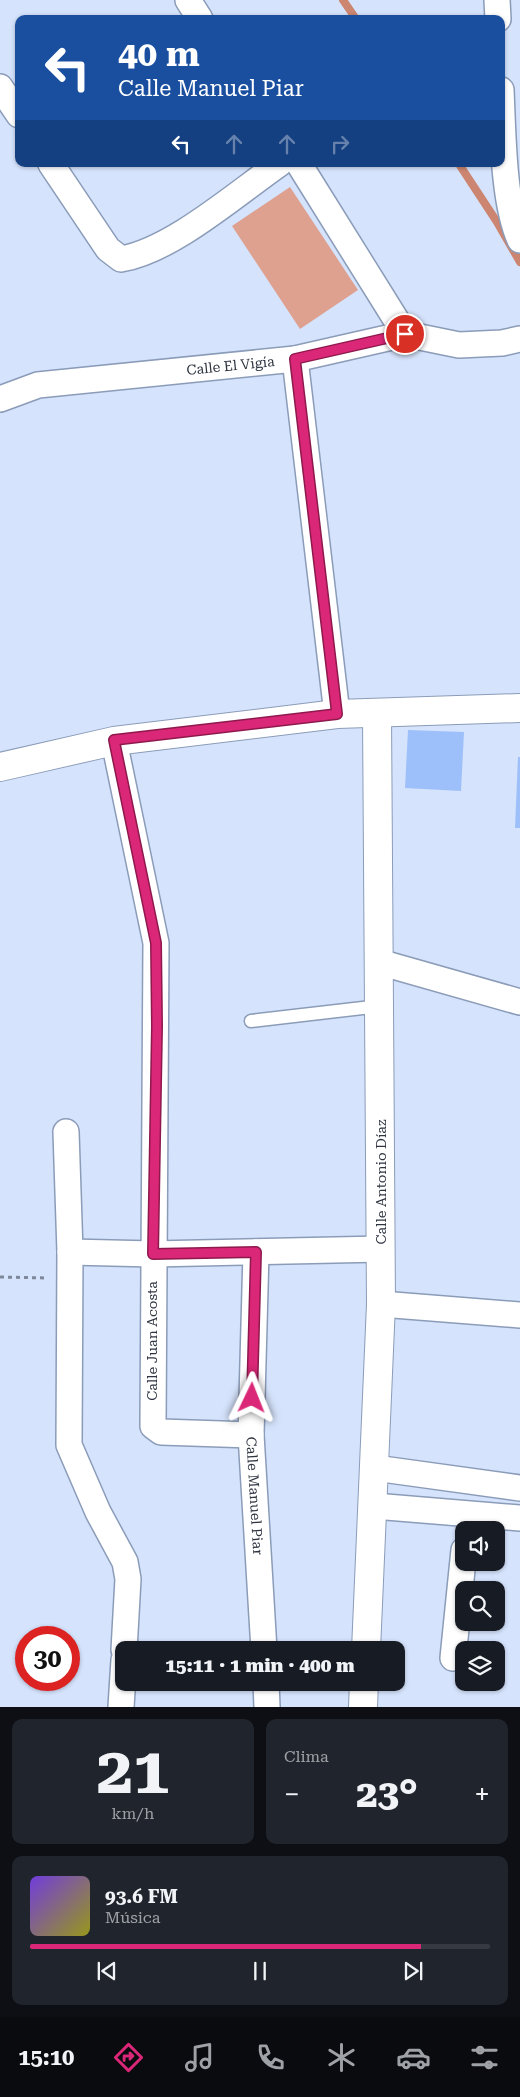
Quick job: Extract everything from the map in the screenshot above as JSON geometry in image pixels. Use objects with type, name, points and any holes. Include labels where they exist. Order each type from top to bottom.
[{"type":"street","points":[[188,0],[197,15]]},
{"type":"street","points":[[497,0],[498,15]]},
{"type":"street","points":[[0,87],[15,109]]},
{"type":"street","points":[[505,114],[512,155],[514,228],[520,240]]},
{"type":"street","points":[[53,167],[108,249],[121,259],[138,256],[171,240],[275,167]]},
{"type":"street","points":[[301,167],[405,334]]},
{"type":"street","name":"Calle El Vigía","points":[[0,399],[38,385],[295,359],[405,334],[459,345],[502,343],[520,339]]},
{"type":"street","points":[[295,359],[337,714]]},
{"type":"street","points":[[0,767],[114,740],[337,714],[520,708]]},
{"type":"street","name":"Calle Antonio Díaz","points":[[366,1641],[374,1506],[381,1304],[377,714]]},
{"type":"street","name":"Calle Juan Acosta","points":[[114,740],[156,943],[157,1026],[153,1254],[153,1426],[161,1432],[251,1435]]},
{"type":"street","points":[[380,962],[520,1002]]},
{"type":"street","points":[[66,1132],[70,1252],[69,1445],[98,1512],[126,1562],[128,1579],[125,1641]]},
{"type":"street","points":[[70,1252],[153,1254],[381,1249]]},
{"type":"street","name":"Calle Manuel Piar","points":[[256,1252],[251,1435],[263,1641]]},
{"type":"street","points":[[381,1304],[520,1315]]},
{"type":"street","points":[[375,1468],[520,1488]]},
{"type":"street","points":[[374,1506],[460,1521]]},
{"type":"street","points":[[480,1521],[520,1518]]},
{"type":"street","points":[[453,1658],[462,1571]]},
{"type":"street","points":[[122,1707],[123,1691]]},
{"type":"street","points":[[266,1691],[267,1707]]},
{"type":"street","points":[[363,1707],[364,1691]]},
{"type":"lane","points":[[251,1021],[380,1006]]},
{"type":"path","points":[[0,1278],[70,1279]]},
{"type":"shaded area","points":[[290,187],[358,290],[300,329],[232,226]]},
{"type":"building","points":[[408,730],[464,732],[461,791],[405,788]]},
{"type":"building","points":[[518,757],[520,757],[520,828],[515,828]]},
{"type":"waterway","points":[[343,0],[353,15]]},
{"type":"waterway","points":[[461,167],[497,222],[520,262]]},
{"type":"route","points":[[252,1398],[256,1252],[153,1254],[157,1026],[156,943],[114,740],[337,714],[295,359],[405,334]]}]
